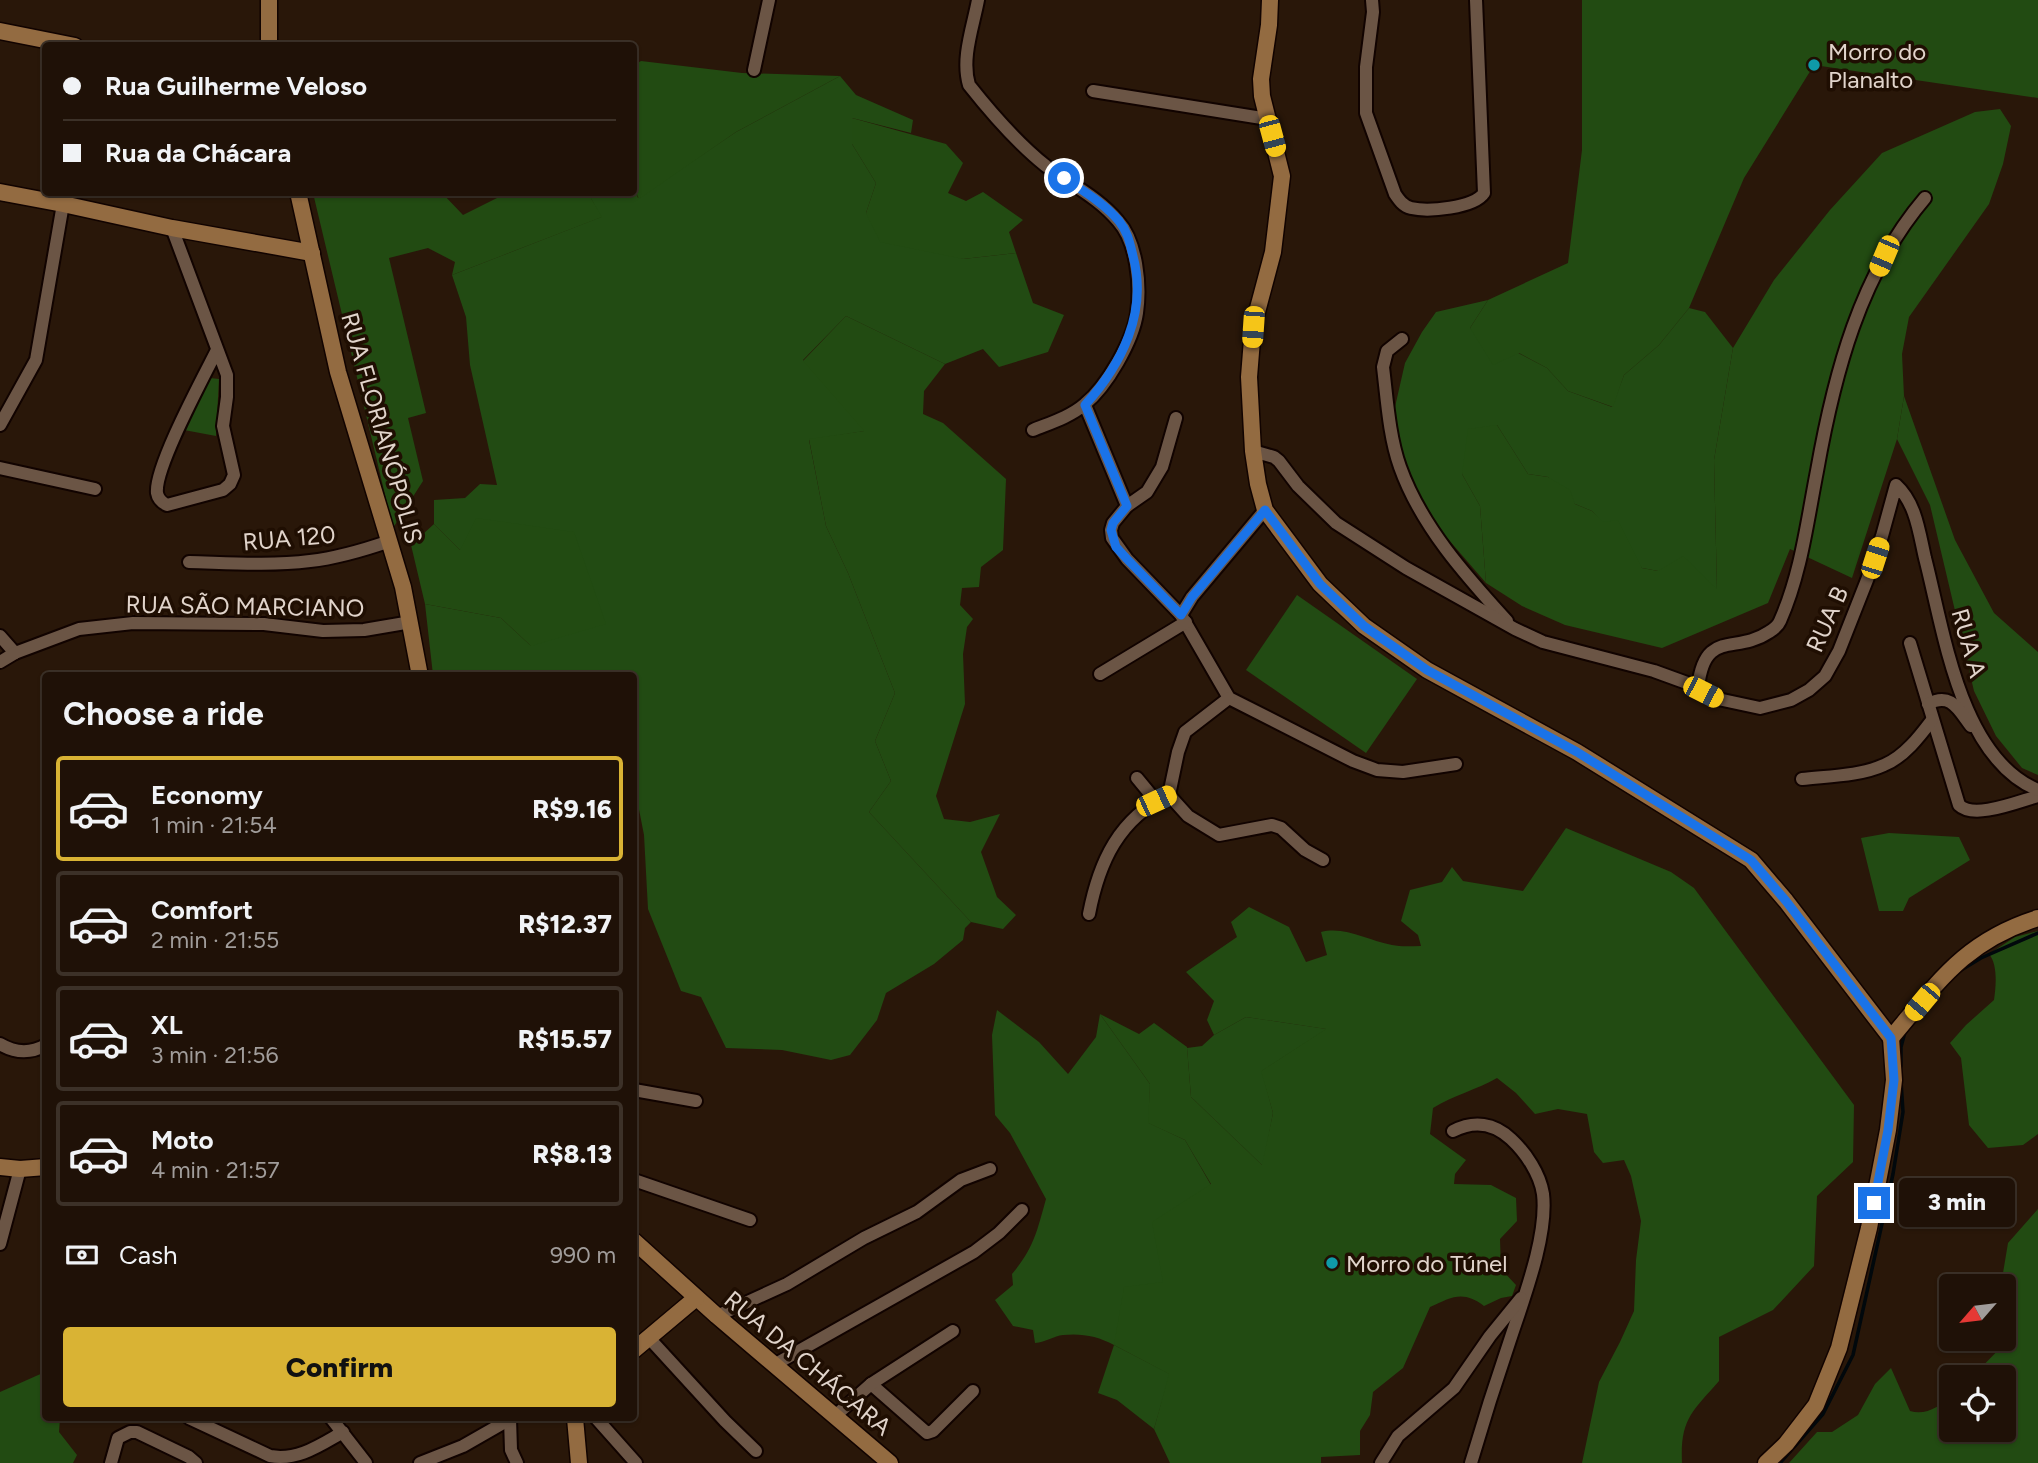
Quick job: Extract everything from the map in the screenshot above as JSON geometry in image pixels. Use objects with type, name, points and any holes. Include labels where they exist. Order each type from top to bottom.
[{"type":"street","points":[[269,0],[269,42]]},
{"type":"street","points":[[754,69],[769,0]]},
{"type":"street","points":[[978,0],[966,61],[969,85],[1021,144],[1046,166],[1098,201],[1119,221],[1127,233],[1135,264],[1137,314],[1124,349],[1105,383],[1085,405],[1032,430]]},
{"type":"street","points":[[1277,0],[1270,0],[1261,79],[1262,96],[1282,176],[1273,252],[1253,327],[1250,377],[1253,451],[1265,510],[1320,584],[1364,626],[1427,670],[1577,752],[1751,860],[1786,901],[1891,1038],[1894,1080],[1888,1130],[1869,1228],[1839,1348],[1816,1405],[1786,1444],[1766,1463]]},
{"type":"street","points":[[1372,0],[1365,77],[1366,113],[1395,194],[1401,203],[1409,208],[1423,209],[1472,203],[1484,193],[1476,0]]},
{"type":"street","points":[[0,31],[55,42]]},
{"type":"street","points":[[1093,90],[1268,119]]},
{"type":"street","points":[[0,192],[172,228],[312,253]]},
{"type":"street","name":"RUA FLORIANÓPOLIS","points":[[299,196],[338,372],[390,541],[411,622],[419,672]]},
{"type":"street","points":[[1698,687],[1700,668],[1714,650],[1732,642],[1748,641],[1779,625],[1800,565],[1830,398],[1842,355],[1884,256],[1908,218],[1925,198]]},
{"type":"street","points":[[0,425],[36,360],[63,204]]},
{"type":"street","points":[[172,228],[218,350],[227,375],[223,426],[234,475],[223,490],[167,505],[158,497],[158,484],[174,439],[218,350]]},
{"type":"street","points":[[1402,339],[1387,351],[1383,367],[1394,445],[1400,466],[1423,515],[1454,559],[1514,629]]},
{"type":"street","points":[[1085,405],[1127,506]]},
{"type":"street","points":[[1176,418],[1162,467],[1147,492],[1127,506],[1113,523],[1112,538],[1127,559],[1183,618],[1229,698],[1353,761],[1377,769],[1403,772],[1456,764]]},
{"type":"street","name":"RUA B","points":[[1253,451],[1279,461],[1298,486],[1336,523],[1406,568],[1514,629],[1543,642],[1654,671],[1698,687],[1718,699],[1760,708],[1791,700],[1810,690],[1825,676],[1839,651],[1867,580],[1896,485]]},
{"type":"street","points":[[0,468],[95,489]]},
{"type":"street","name":"RUA A","points":[[1896,485],[1905,493],[1916,518],[1944,643],[1981,738],[2003,768],[2020,782],[2038,790]]},
{"type":"street","points":[[1100,674],[1183,618],[1192,597],[1265,510]]},
{"type":"street","name":"RUA 120","points":[[189,562],[249,564],[310,561],[354,553],[390,541]]},
{"type":"street","name":"RUA SÃO MARCIANO","points":[[0,662],[15,653],[79,629],[134,623],[264,624],[323,631],[364,629],[411,622]]},
{"type":"street","points":[[0,636],[15,653]]},
{"type":"street","points":[[1910,643],[1962,809],[1976,812],[2038,796]]},
{"type":"street","points":[[1169,795],[1185,732],[1229,698]]},
{"type":"street","points":[[1928,704],[1938,699],[1949,701],[1981,738]]},
{"type":"street","points":[[1802,779],[1885,765],[1920,736],[1932,720]]},
{"type":"street","points":[[1137,778],[1156,801]]},
{"type":"street","points":[[1089,914],[1096,880],[1104,859],[1121,834],[1156,801],[1169,795]]},
{"type":"street","points":[[1169,795],[1188,816],[1219,835],[1272,825],[1281,828],[1306,850],[1323,860]]},
{"type":"street","points":[[1891,1038],[1937,984],[1973,949],[2005,930],[2038,918]]},
{"type":"street","points":[[0,1044],[22,1052],[42,1047]]},
{"type":"street","points":[[637,1091],[696,1101]]},
{"type":"street","points":[[1452,1130],[1477,1123],[1507,1135],[1521,1148],[1534,1168],[1543,1191],[1544,1214],[1526,1292],[1471,1463]]},
{"type":"street","points":[[0,1167],[42,1167]]},
{"type":"street","points":[[0,1244],[20,1169]]},
{"type":"street","points":[[717,1316],[788,1284],[864,1238],[917,1212],[961,1180],[990,1169]]},
{"type":"street","points":[[637,1181],[750,1220]]},
{"type":"street","points":[[774,1365],[974,1252],[1023,1210]]},
{"type":"street","points":[[637,1244],[696,1298],[637,1348]]},
{"type":"street","points":[[1381,1463],[1398,1436],[1454,1388],[1490,1336],[1526,1292]]},
{"type":"street","name":"RUA DA CHÁCARA","points":[[696,1298],[890,1463]]},
{"type":"street","points":[[835,1416],[871,1384],[953,1331]]},
{"type":"street","points":[[649,1338],[756,1451]]},
{"type":"street","points":[[871,1384],[927,1433],[933,1431],[973,1391]]},
{"type":"street","points":[[195,1421],[270,1457],[283,1458],[311,1450],[343,1432]]},
{"type":"street","points":[[334,1421],[366,1463]]},
{"type":"street","points":[[420,1463],[441,1459],[506,1421]]},
{"type":"street","points":[[511,1421],[511,1450],[517,1463]]},
{"type":"street","points":[[575,1421],[579,1463]]},
{"type":"street","points":[[599,1421],[636,1463]]},
{"type":"street","points":[[111,1463],[118,1438],[130,1432],[137,1432],[196,1463]]},
{"type":"green space","points":[[1582,0],[2038,0],[2038,98],[1814,65],[1744,178],[1689,308],[1659,345],[1624,375],[1613,407],[1568,391],[1547,368],[1519,353],[1493,365],[1470,328],[1488,300],[1568,263],[1582,150]]},
{"type":"green space","points":[[641,61],[742,73],[840,76],[736,132],[639,199],[637,63]]},
{"type":"green space","points":[[840,76],[856,95],[913,120],[911,133],[852,118],[852,144],[876,183],[866,213],[963,259],[1016,253],[1033,303],[1064,315],[1048,352],[999,367],[983,349],[945,364],[846,316],[803,360],[865,431],[809,440],[826,526],[848,573],[895,693],[875,741],[891,781],[869,812],[971,922],[965,928],[963,940],[934,964],[886,993],[877,1020],[850,1055],[831,1060],[782,1050],[726,1048],[701,997],[681,991],[648,909],[644,835],[637,799],[637,672],[433,672],[425,604],[501,618],[531,646],[460,550],[434,524],[434,500],[465,498],[480,484],[497,485],[470,365],[466,317],[452,275],[601,217],[590,196],[637,196],[638,198],[736,132]]},
{"type":"green space","points":[[2000,109],[2011,126],[2003,164],[1989,204],[1909,317],[1902,354],[1904,396],[1897,439],[1852,578],[1790,549],[1768,603],[1662,648],[1565,625],[1522,606],[1486,583],[1480,506],[1462,474],[1468,429],[1497,425],[1528,474],[1548,477],[1570,490],[1575,504],[1592,511],[1603,522],[1618,520],[1642,568],[1658,571],[1683,556],[1717,589],[1714,460],[1733,348],[1774,280],[1830,210],[1882,153],[1975,112]]},
{"type":"green space","points":[[852,118],[946,144],[963,163],[948,193],[966,201],[983,192],[1023,220],[1009,232],[1016,253],[963,259],[880,242],[866,213],[876,183],[852,144]]},
{"type":"green space","points":[[314,196],[445,196],[463,215],[501,196],[590,196],[602,217],[452,275],[455,262],[428,248],[389,258],[426,413],[408,418],[423,481],[393,528]]},
{"type":"green space","points":[[1488,300],[1470,328],[1547,368],[1568,391],[1612,407],[1624,375],[1659,345],[1689,308],[1705,312],[1733,348],[1714,460],[1717,590],[1642,568],[1592,511],[1575,504],[1548,477],[1528,474],[1497,425],[1462,474],[1480,506],[1486,583],[1448,539],[1421,514],[1387,442],[1405,363],[1436,312]]},
{"type":"green space","points":[[846,316],[945,364],[924,391],[923,414],[943,423],[1006,479],[1003,550],[981,567],[979,587],[962,588],[960,605],[973,619],[967,627],[963,654],[965,704],[936,796],[944,819],[970,822],[1000,814],[981,852],[997,897],[1016,915],[1003,929],[971,922],[869,812],[891,781],[875,741],[895,693],[848,573],[826,526],[809,439],[864,431],[803,361]]},
{"type":"green space","points":[[210,378],[219,379],[216,436],[184,430]]},
{"type":"green space","points":[[1904,396],[1955,540],[1994,613],[2038,652],[2038,775],[2022,768],[1996,736],[1974,691],[1930,505],[1897,439]]},
{"type":"green space","points":[[476,518],[574,532],[606,624],[531,646],[501,618],[425,604],[411,545],[434,524],[460,550]]},
{"type":"green space","points":[[1297,595],[1417,679],[1366,753],[1246,670]]},
{"type":"green space","points":[[1566,828],[1671,872],[1694,888],[1854,1105],[1853,1162],[1817,1196],[1814,1266],[1773,1310],[1719,1337],[1719,1381],[1690,1417],[1683,1436],[1682,1463],[1582,1463],[1599,1382],[1634,1311],[1641,1221],[1631,1176],[1624,1160],[1603,1163],[1594,1152],[1587,1114],[1558,1109],[1535,1114],[1516,1093],[1497,1078],[1433,1108],[1430,1134],[1466,1160],[1455,1174],[1454,1184],[1491,1185],[1516,1198],[1517,1221],[1500,1239],[1501,1269],[1516,1285],[1512,1296],[1484,1306],[1470,1298],[1457,1297],[1430,1307],[1403,1368],[1373,1392],[1370,1415],[1360,1431],[1360,1455],[1321,1457],[1321,1463],[1170,1463],[1154,1429],[1169,1374],[1114,1345],[1124,1287],[1163,1282],[1152,1222],[1211,1184],[1185,1140],[1148,1123],[1150,1084],[1100,1014],[1139,1034],[1154,1023],[1187,1047],[1191,1097],[1262,1165],[1273,1113],[1261,1071],[1326,1029],[1246,1017],[1214,1035],[1207,1020],[1214,1001],[1186,972],[1237,937],[1231,922],[1249,907],[1289,927],[1306,962],[1327,955],[1321,932],[1348,932],[1395,946],[1421,946],[1418,935],[1401,921],[1410,890],[1442,882],[1452,867],[1463,881],[1523,891]]},
{"type":"green space","points":[[1889,833],[1959,837],[1970,860],[1909,898],[1903,911],[1879,911],[1861,838]]},
{"type":"green space","points":[[2038,931],[2038,1134],[2023,1145],[1988,1148],[1969,1125],[1961,1058],[1950,1043],[1994,1000],[1995,970],[1989,954],[2015,937]]},
{"type":"green space","points":[[997,1010],[1039,1042],[1068,1074],[1096,1037],[1100,1014],[1150,1084],[1149,1123],[1185,1140],[1211,1185],[1164,1283],[1114,1345],[1096,1337],[1076,1334],[1035,1343],[1033,1330],[1013,1326],[995,1300],[1013,1285],[1012,1274],[1030,1247],[1046,1199],[1010,1133],[995,1115],[992,1035]]},
{"type":"green space","points":[[1246,1017],[1327,1029],[1262,1071],[1273,1113],[1263,1166],[1191,1097],[1187,1048],[1202,1046],[1214,1035]]},
{"type":"green space","points":[[2038,1209],[2038,1463],[1789,1463],[1817,1432],[1832,1432],[1858,1415],[1875,1384],[1891,1368],[1910,1411],[1927,1411],[1939,1405],[1939,1442],[2016,1442],[2016,1365],[1984,1365],[1997,1351],[2016,1351],[2016,1274],[2003,1274],[2008,1243]]},
{"type":"green space","points":[[1114,1345],[1170,1374],[1154,1429],[1117,1400],[1098,1393]]},
{"type":"green space","points":[[42,1373],[42,1421],[60,1421],[59,1432],[77,1455],[73,1463],[0,1463],[0,1392]]},
{"type":"waterway","points":[[1958,972],[1981,958],[2038,933]]},
{"type":"waterway","points":[[1901,1066],[1901,1047],[1905,1032]]},
{"type":"waterway","points":[[1780,1463],[1823,1414],[1853,1355],[1893,1174],[1903,1112],[1901,1081]]},
{"type":"place","name":"Morro do Planalto","points":[[1814,65]]},
{"type":"place","name":"Morro do Túnel","points":[[1332,1263]]},
{"type":"route","points":[[1064,178],[1098,201],[1119,221],[1127,233],[1135,264],[1137,314],[1124,349],[1105,383],[1085,405],[1127,506],[1113,523],[1111,530],[1116,547],[1181,615],[1192,597],[1265,510],[1320,584],[1364,626],[1427,670],[1577,752],[1751,860],[1786,901],[1891,1038],[1894,1080],[1888,1130],[1874,1203]]}]
